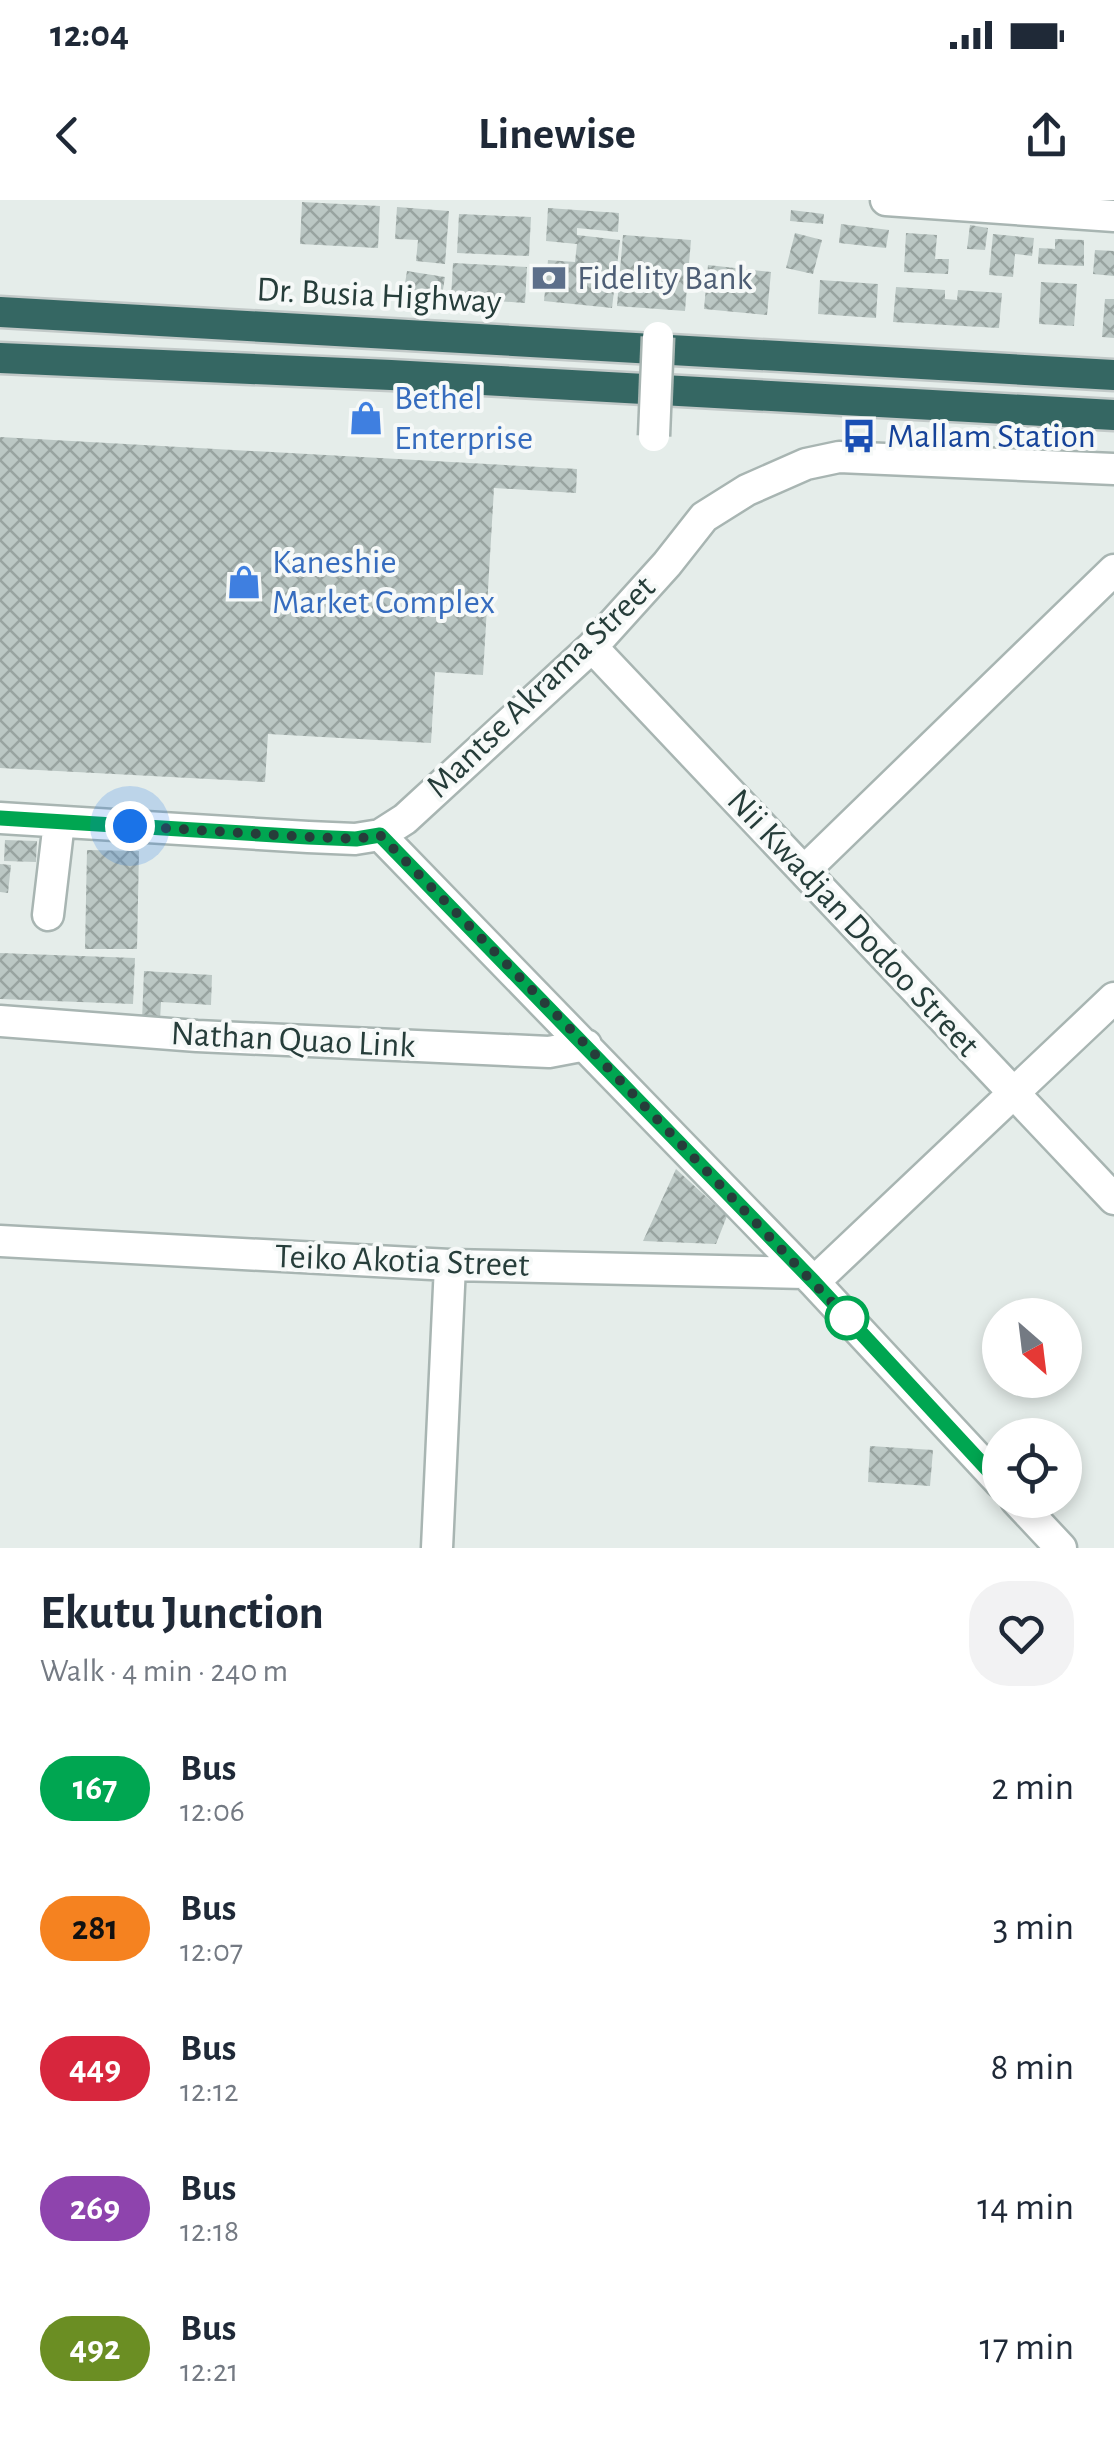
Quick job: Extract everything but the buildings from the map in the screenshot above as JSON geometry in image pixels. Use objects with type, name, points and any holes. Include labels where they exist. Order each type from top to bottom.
[{"type":"highway","name":"Dr. Busia Highway","points":[[0,312],[1114,376]]},
{"type":"highway","points":[[0,358],[391,375],[1114,415]]},
{"type":"street","points":[[886,200],[1114,216]]},
{"type":"street","points":[[654,436],[658,337]]},
{"type":"street","name":"Mantse Akrama Street","points":[[380,835],[405,818],[592,647],[667,564],[704,516],[748,490],[806,464],[839,457],[1114,469]]},
{"type":"street","points":[[805,870],[1114,570]]},
{"type":"street","name":"Nii Kwadjan Dodoo Street","points":[[592,647],[1114,1199]]},
{"type":"street","points":[[0,818],[308,837],[356,839],[380,835],[809,1277],[982,1463]]},
{"type":"street","points":[[48,916],[59,822]]},
{"type":"street","points":[[809,1277],[1114,998]]},
{"type":"street","name":"Nathan Quao Link","points":[[0,1022],[196,1036],[549,1052],[586,1045]]},
{"type":"street","name":"Teiko Akotia Street","points":[[0,1242],[450,1265],[809,1277]]},
{"type":"street","points":[[438,1548],[450,1265]]},
{"type":"street","points":[[1033,1518],[1061,1548]]},
{"type":"bus line","name":"167","points":[[0,818],[308,837],[356,839],[380,835],[814,1282],[982,1464]]},
{"type":"place","name":"Fidelity Bank","points":[[549,278]]},
{"type":"place","name":"Bethel Enterprise","points":[[366,418]]},
{"type":"place","name":"Mallam Station","points":[[859,436]]},
{"type":"place","name":"Kaneshie Market Complex","points":[[244,582]]},
{"type":"route","points":[[130,826],[356,839],[380,835],[847,1318]]}]
